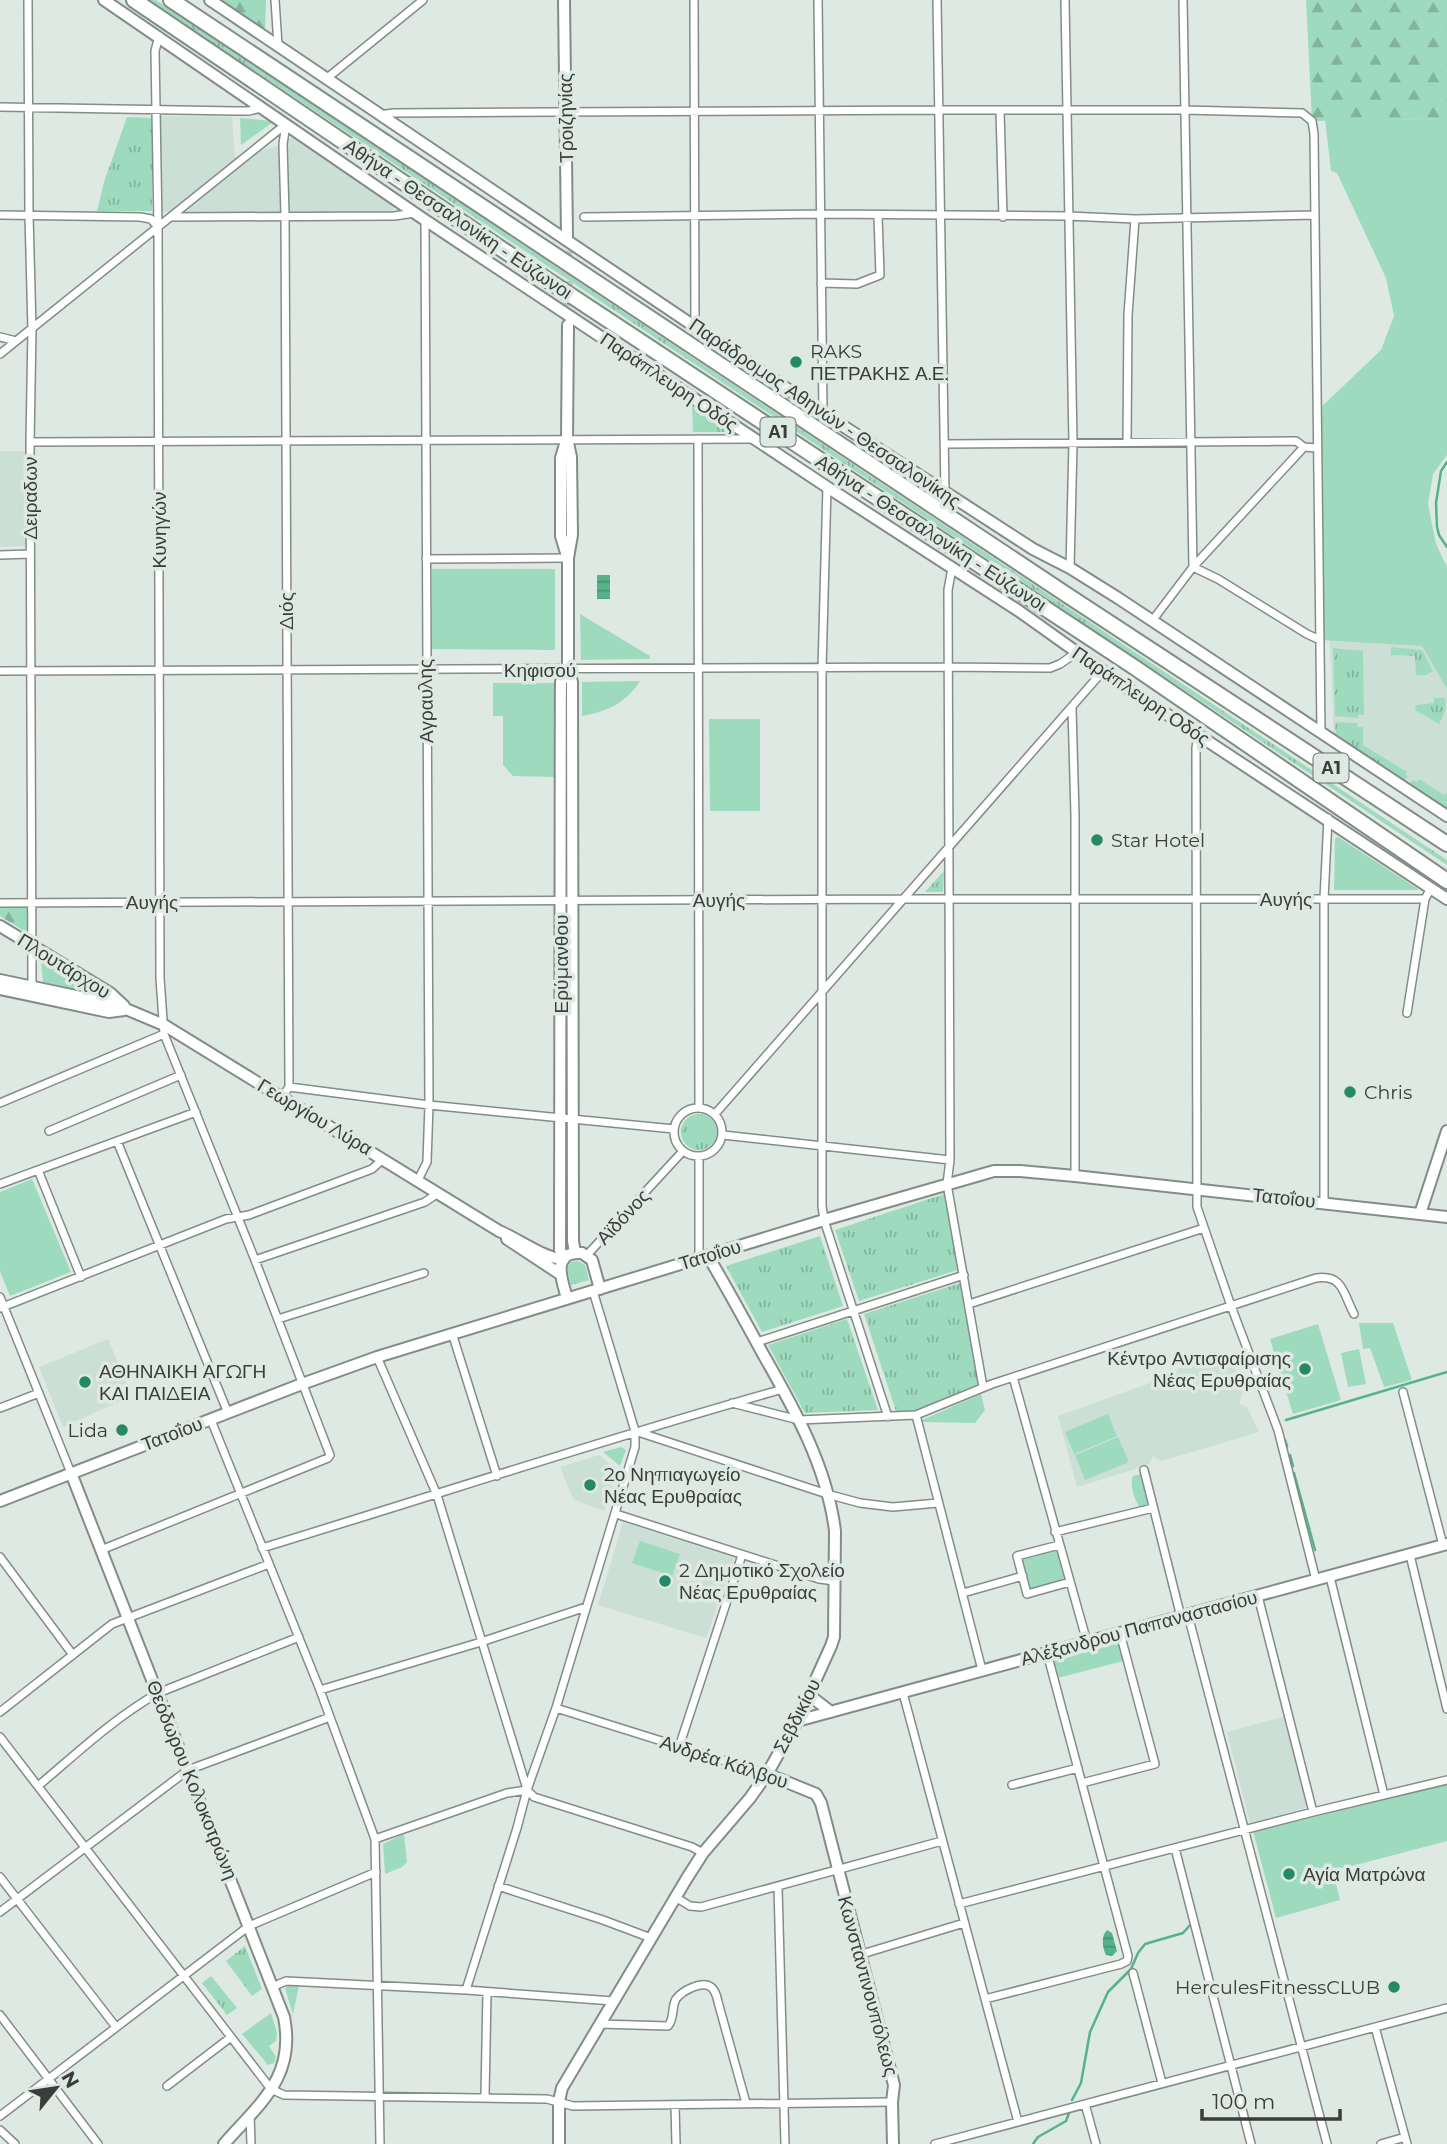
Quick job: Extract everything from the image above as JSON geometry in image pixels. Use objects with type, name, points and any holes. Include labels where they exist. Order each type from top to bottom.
[{"type":"highway","name":"Αθήνα - Θεσσαλονίκη - Εύζωνοι","points":[[134,0],[560,289],[1134,667],[1447,881]]},
{"type":"highway","name":"Αθήνα - Θεσσαλονίκη - Εύζωνοι","points":[[171,0],[1067,596],[1447,844]]},
{"type":"main road","name":"Παράπλευρη Οδός","points":[[104,0],[754,439],[1019,611],[1076,653],[1447,898]]},
{"type":"main road","name":"Παράδρομος Αθηνών - Θεσσαλονίκης","points":[[211,0],[945,494],[1033,549],[1070,568],[1447,816]]},
{"type":"main road","name":"Τροιζηνίας","points":[[564,0],[567,236]]},
{"type":"main road","name":"Ερύμανθου","points":[[568,325],[567,438],[571,457],[572,536],[568,558],[568,669],[572,682],[574,901],[573,1241],[581,1254]]},
{"type":"main road","name":"Ερύμανθου","points":[[560,1275],[560,1266],[564,1259],[560,1250],[561,682],[568,669]]},
{"type":"main road","name":"Πλουτάρχου","points":[[0,926],[110,993],[127,1009]]},
{"type":"main road","name":"Γεωργίου Λύρα","points":[[0,980],[109,1013],[127,1009],[282,1097],[499,1231],[551,1257],[564,1259]]},
{"type":"main road","name":"Γεωργίου Λύρα","points":[[0,989],[33,991]]},
{"type":"main road","points":[[1420,1214],[1447,1131]]},
{"type":"main road","name":"Τατοΐου","points":[[0,1501],[377,1357],[824,1220],[994,1171],[1075,1176],[1447,1217]]},
{"type":"main road","name":"Γεωργίου Λύρα","points":[[499,1231],[513,1244],[560,1275]]},
{"type":"main road","points":[[564,1259],[581,1254]]},
{"type":"main road","name":"Αϊδόνος","points":[[581,1254],[592,1260],[596,1290]]},
{"type":"main road","name":"Σεβδικίου","points":[[559,2144],[559,2101],[562,2088],[703,1853],[767,1774],[797,1721],[834,1637],[835,1531],[814,1452],[757,1342],[704,1257]]},
{"type":"main road","points":[[560,1275],[567,1298]]},
{"type":"main road","name":"Θεόδωρου Κολοκοτρώνη","points":[[71,1473],[284,2017],[288,2036],[282,2071],[271,2089],[224,2144]]},
{"type":"main road","name":"Αλέξανδρου Παπαναστασίου","points":[[797,1721],[1445,1545]]},
{"type":"main road","points":[[809,1695],[831,1713]]},
{"type":"main road","name":"Ανδρέα Κάλβου","points":[[767,1774],[819,1798],[837,1871]]},
{"type":"main road","name":"Κωνσταντινουπόλεως","points":[[837,1871],[894,2085],[893,2144]]},
{"type":"street","name":"Δειραδων","points":[[28,0],[32,329],[30,555],[33,991]]},
{"type":"street","points":[[275,0],[278,45]]},
{"type":"street","points":[[326,79],[423,0]]},
{"type":"street","points":[[694,0],[695,327]]},
{"type":"street","points":[[818,0],[823,413]]},
{"type":"street","points":[[937,0],[945,494]]},
{"type":"street","points":[[1065,0],[1073,443],[1070,568]]},
{"type":"street","points":[[1183,0],[1193,567]]},
{"type":"street","name":"Κυνηγών","points":[[159,36],[155,51],[160,978],[164,1029],[330,1455],[241,1493]]},
{"type":"street","points":[[0,107],[249,111],[262,107]]},
{"type":"street","points":[[379,115],[819,110],[1184,110],[1302,113],[1312,121],[1314,134],[1321,732]]},
{"type":"street","points":[[1000,111],[1003,217]]},
{"type":"street","points":[[0,354],[286,124]]},
{"type":"street","name":"Διός","points":[[286,124],[283,144],[289,1087]]},
{"type":"street","points":[[0,215],[140,217],[151,219],[158,228]]},
{"type":"street","points":[[584,217],[820,215],[1068,216],[1135,219],[1314,215]]},
{"type":"street","points":[[171,217],[421,216]]},
{"type":"street","name":"Αγραυλης","points":[[418,1180],[428,1162],[429,1105],[421,216]]},
{"type":"street","points":[[821,284],[857,284],[880,275],[878,216]]},
{"type":"street","points":[[1127,442],[1128,315],[1135,219]]},
{"type":"street","points":[[0,337],[16,341]]},
{"type":"street","points":[[698,439],[699,1107]]},
{"type":"street","points":[[30,442],[754,439]]},
{"type":"street","points":[[945,443],[1296,441],[1304,447],[1317,448]]},
{"type":"street","points":[[1152,621],[1193,567],[1304,447]]},
{"type":"street","points":[[827,487],[822,669],[824,1220],[888,1417]]},
{"type":"street","points":[[0,555],[30,555]]},
{"type":"street","points":[[426,559],[568,558]]},
{"type":"street","points":[[1193,567],[1320,640]]},
{"type":"street","points":[[952,568],[948,590],[947,667],[950,900],[950,1160],[947,1184],[983,1387]]},
{"type":"street","name":"Κηφισού","points":[[0,671],[1050,668],[1076,653]]},
{"type":"street","points":[[715,1114],[1103,671]]},
{"type":"street","points":[[1072,707],[1076,900],[1075,1176]]},
{"type":"street","points":[[1198,733],[1197,1207],[1278,1430],[1317,1580]]},
{"type":"street","points":[[1324,1202],[1324,899],[1328,818]]},
{"type":"street","points":[[1407,1013],[1425,899],[1431,888]]},
{"type":"street","name":"Αυγής","points":[[0,903],[1425,899]]},
{"type":"street","points":[[0,1103],[164,1029]]},
{"type":"street","points":[[49,1130],[181,1075]]},
{"type":"street","points":[[282,1097],[289,1087],[429,1105],[674,1129]]},
{"type":"street","points":[[699,1107],[715,1114],[723,1135],[715,1150],[699,1157],[683,1152],[674,1138],[676,1120],[690,1108],[699,1107]]},
{"type":"street","points":[[0,1184],[196,1112]]},
{"type":"street","points":[[723,1135],[824,1144],[950,1160]]},
{"type":"street","points":[[117,1140],[228,1413]]},
{"type":"street","name":"Αϊδόνος","points":[[581,1254],[683,1152]]},
{"type":"street","points":[[699,1157],[704,1257]]},
{"type":"street","points":[[2,1307],[226,1219],[249,1215],[372,1169],[383,1159]]},
{"type":"street","points":[[37,1170],[80,1277]]},
{"type":"street","points":[[256,1260],[425,1202],[438,1193]]},
{"type":"street","points":[[969,1304],[1204,1228]]},
{"type":"street","points":[[278,1319],[424,1273]]},
{"type":"street","points":[[757,1342],[964,1275]]},
{"type":"street","points":[[732,1403],[799,1420],[916,1415],[983,1387],[1327,1276],[1338,1282],[1354,1314]]},
{"type":"street","points":[[466,1990],[527,1790],[556,1708],[635,1447],[635,1431],[596,1290]]},
{"type":"street","points":[[0,1297],[71,1473]]},
{"type":"street","points":[[452,1333],[497,1476]]},
{"type":"street","points":[[377,1357],[437,1495],[527,1790],[534,1797],[692,1847],[703,1853]]},
{"type":"street","points":[[1013,1377],[1087,1642]]},
{"type":"street","points":[[262,1548],[635,1431],[783,1389]]},
{"type":"street","points":[[1403,1392],[1445,1545]]},
{"type":"street","points":[[0,1408],[38,1393]]},
{"type":"street","points":[[916,1415],[982,1670]]},
{"type":"street","points":[[211,1420],[320,1690],[375,1839],[380,2144]]},
{"type":"street","points":[[635,1431],[860,1503],[893,1507],[938,1503]]},
{"type":"street","points":[[1144,1470],[1244,1830],[1326,2144]]},
{"type":"street","points":[[101,1550],[241,1493]]},
{"type":"street","points":[[1055,1532],[1153,1508]]},
{"type":"street","points":[[616,1514],[819,1579],[835,1581]]},
{"type":"street","points":[[1059,1545],[1017,1556],[1027,1594],[1070,1582]]},
{"type":"street","points":[[679,1747],[742,1555]]},
{"type":"street","points":[[1410,1555],[1444,1680],[1447,1709]]},
{"type":"street","points":[[0,1556],[72,1655]]},
{"type":"street","points":[[0,1712],[112,1624],[269,1564]]},
{"type":"street","points":[[962,1593],[1023,1576]]},
{"type":"street","points":[[1330,1577],[1384,1795]]},
{"type":"street","points":[[1258,1596],[1313,1812]]},
{"type":"street","points":[[320,1690],[481,1642],[586,1607]]},
{"type":"street","points":[[1082,1783],[1155,1764],[1120,1633]]},
{"type":"street","points":[[37,1786],[127,1713],[158,1693],[299,1637]]},
{"type":"street","points":[[985,1999],[1127,1961],[1127,1951],[1047,1653]]},
{"type":"street","points":[[903,1693],[1018,2122]]},
{"type":"street","name":"Ανδρέα Κάλβου","points":[[556,1708],[767,1774]]},
{"type":"street","points":[[0,1912],[188,1770],[330,1717]]},
{"type":"street","points":[[0,1737],[271,2089],[284,2095],[547,2099],[573,2106],[892,2102]]},
{"type":"street","points":[[1012,1785],[1078,1768]]},
{"type":"street","points":[[959,1904],[1447,1780]]},
{"type":"street","points":[[375,1839],[507,1793],[527,1790]]},
{"type":"street","points":[[675,1897],[691,1906],[701,1907],[942,1841]]},
{"type":"street","points":[[1175,1848],[1251,2143],[1241,2144]]},
{"type":"street","points":[[0,2116],[249,1926],[376,1872]]},
{"type":"street","points":[[0,1877],[116,2028]]},
{"type":"street","points":[[498,1886],[652,1938]]},
{"type":"street","points":[[778,1887],[785,2144]]},
{"type":"street","points":[[859,1955],[964,1923]]},
{"type":"street","points":[[1133,1973],[1162,2083]]},
{"type":"street","points":[[272,1987],[286,1981],[613,2001]]},
{"type":"street","points":[[600,2024],[668,2026],[673,2020],[675,2001],[680,1995],[704,1984],[710,1986],[719,2003],[746,2103]]},
{"type":"street","points":[[485,2097],[487,1992]]},
{"type":"street","points":[[935,2144],[1447,2008]]},
{"type":"street","points":[[0,2015],[98,2144]]},
{"type":"street","points":[[1375,2027],[1406,2140],[1381,2144]]},
{"type":"street","points":[[167,2086],[231,2037]]},
{"type":"street","points":[[1085,2104],[1096,2144]]},
{"type":"street","points":[[675,2105],[676,2144]]},
{"type":"street","points":[[250,2114],[251,2144]]},
{"type":"street","points":[[0,2130],[15,2144]]},
{"type":"shaded area","points":[[160,116],[232,117],[235,157],[278,146],[296,135],[396,203],[391,214],[160,212]]},
{"type":"shaded area","points":[[0,451],[27,451],[27,546],[0,547]]},
{"type":"shaded area","points":[[597,575],[610,575],[610,599],[597,599]]},
{"type":"shaded area","points":[[1329,626],[1418,630],[1447,678],[1447,813],[1334,738]]},
{"type":"shaded area","name":"ΑΘΗΝΑΙΚΗ ΑΓΩΓΗ ΚΑΙ ΠΑΙΔΕΙΑ","points":[[108,1339],[132,1396],[63,1427],[39,1367]]},
{"type":"shaded area","points":[[1228,1352],[1244,1389],[1239,1404],[1247,1407],[1259,1432],[1162,1461],[1153,1456],[1148,1465],[1077,1487],[1058,1416],[1147,1384],[1182,1367]]},
{"type":"shaded area","name":"2ο Νηπιαγωγείο Νέας Ερυθραίας","points":[[599,1455],[617,1470],[604,1511],[573,1499],[560,1467]]},
{"type":"shaded area","name":"2 Δημοτικό Σχολείο Νέας Ερυθραίας","points":[[623,1522],[734,1558],[706,1638],[598,1605]]},
{"type":"shaded area","points":[[1286,1716],[1308,1803],[1305,1808],[1250,1823],[1227,1732]]},
{"type":"shaded area","points":[[1107,1930],[1112,1933],[1117,1951],[1112,1956],[1106,1955],[1104,1949],[1103,1938]]},
{"type":"green space","points":[[148,0],[156,0],[1447,860],[1447,865]]},
{"type":"green space","points":[[222,0],[266,0],[265,29]]},
{"type":"green space","points":[[1306,0],[1447,0],[1447,119],[1312,121]]},
{"type":"green space","points":[[127,117],[152,118],[152,211],[97,211],[104,182]]},
{"type":"green space","points":[[240,118],[273,121],[273,122],[241,145]]},
{"type":"green space","points":[[1447,119],[1447,455],[1433,474],[1428,504],[1436,544],[1447,567],[1447,689],[1422,646],[1320,640],[1316,412],[1381,350],[1394,316],[1386,278],[1337,173],[1331,171],[1325,120]]},
{"type":"green space","points":[[692,406],[730,432],[693,432]]},
{"type":"green space","points":[[432,569],[555,569],[555,650],[432,649]]},
{"type":"green space","points":[[580,614],[650,656],[650,659],[581,660]]},
{"type":"green space","points":[[1391,647],[1422,650],[1433,671],[1426,675],[1416,675],[1415,656],[1391,655]]},
{"type":"green space","points":[[1333,648],[1363,651],[1364,715],[1358,715],[1358,718],[1335,716]]},
{"type":"green space","points":[[640,681],[622,701],[600,712],[582,716],[582,682]]},
{"type":"green space","points":[[493,683],[554,683],[554,777],[513,776],[503,765],[503,716],[493,716]]},
{"type":"green space","points":[[1434,698],[1445,698],[1445,711],[1439,724],[1415,710],[1416,705],[1434,703]]},
{"type":"green space","points":[[709,719],[760,719],[760,811],[710,811]]},
{"type":"green space","points":[[1335,722],[1357,723],[1358,727],[1363,727],[1363,745],[1407,772],[1405,775],[1408,776],[1404,782],[1336,737]]},
{"type":"green space","points":[[1419,779],[1444,795],[1447,793],[1447,811],[1409,785],[1413,780],[1417,782]]},
{"type":"green space","points":[[1338,837],[1418,890],[1334,890],[1335,838]]},
{"type":"green space","points":[[944,871],[943,892],[925,892]]},
{"type":"green space","points":[[31,904],[29,934],[0,916],[0,905]]},
{"type":"green space","points":[[41,960],[97,994],[43,982]]},
{"type":"green space","points":[[699,1114],[712,1119],[717,1132],[712,1145],[699,1150],[686,1145],[681,1132],[686,1119]]},
{"type":"green space","points":[[32,1179],[71,1272],[10,1296],[0,1271],[0,1192]]},
{"type":"green space","points":[[944,1194],[958,1270],[859,1301],[835,1230]]},
{"type":"green space","points":[[820,1236],[843,1306],[762,1332],[726,1266]]},
{"type":"green space","points":[[578,1261],[585,1265],[589,1280],[571,1285],[567,1268],[571,1262]]},
{"type":"green space","points":[[960,1283],[978,1384],[915,1411],[896,1411],[864,1314]]},
{"type":"green space","points":[[847,1319],[878,1410],[805,1413],[768,1345]]},
{"type":"green space","points":[[1359,1323],[1393,1323],[1412,1380],[1384,1387],[1370,1348],[1363,1349]]},
{"type":"green space","name":"Κέντρο Αντισφαίρισης Νέας Ερυθραίας","points":[[1318,1324],[1341,1400],[1293,1414],[1270,1339]]},
{"type":"green space","points":[[1359,1349],[1366,1384],[1348,1387],[1341,1353]]},
{"type":"green space","points":[[981,1394],[985,1410],[975,1423],[922,1422],[922,1420]]},
{"type":"green space","points":[[1108,1414],[1117,1436],[1074,1454],[1065,1432]]},
{"type":"green space","points":[[1118,1437],[1129,1462],[1085,1480],[1075,1455]]},
{"type":"green space","points":[[621,1447],[626,1450],[620,1466],[603,1452]]},
{"type":"green space","points":[[1140,1474],[1149,1505],[1141,1509],[1132,1484],[1133,1476]]},
{"type":"green space","points":[[640,1541],[680,1554],[672,1576],[632,1563]]},
{"type":"green space","points":[[1056,1549],[1065,1580],[1029,1590],[1020,1559]]},
{"type":"green space","points":[[1119,1643],[1123,1661],[1058,1678],[1054,1661]]},
{"type":"green space","points":[[1447,1783],[1447,1841],[1333,1871],[1340,1900],[1276,1918],[1253,1831]]},
{"type":"green space","points":[[404,1834],[407,1862],[385,1874],[383,1844]]},
{"type":"green space","points":[[245,1946],[262,1989],[252,1996],[226,1961]]},
{"type":"green space","points":[[211,1976],[237,2008],[227,2015],[202,1983]]},
{"type":"green space","points":[[291,1984],[299,1985],[293,2015],[285,1988]]},
{"type":"green space","points":[[271,2013],[277,2033],[276,2041],[269,2046],[276,2057],[274,2063],[268,2065],[242,2034]]},
{"type":"waterway","points":[[1447,462],[1441,471],[1436,503],[1437,527],[1447,547]]},
{"type":"waterway","points":[[1286,1420],[1447,1372]]},
{"type":"waterway","points":[[1285,1440],[1287,1446]]},
{"type":"waterway","points":[[1290,1455],[1293,1466]]},
{"type":"waterway","points":[[1294,1473],[1315,1550]]},
{"type":"waterway","points":[[1072,2100],[1081,2083],[1090,2032],[1108,1992],[1131,1969],[1145,1944],[1183,1933],[1191,1924]]},
{"type":"waterway","points":[[1033,2144],[1038,2137],[1066,2121],[1069,2113]]},
{"type":"tunnel","points":[[567,236],[568,322]]},
{"type":"place","name":"RAKS ΠΕΤΡΑΚΗΣ Α.Ε.","points":[[796,362]]},
{"type":"place","name":"Star Hotel","points":[[1097,840]]},
{"type":"place","name":"Chris","points":[[1350,1092]]},
{"type":"place","name":"Κέντρο Αντισφαίρισης Νέας Ερυθραίας","points":[[1305,1369]]},
{"type":"place","name":"ΑΘΗΝΑΙΚΗ ΑΓΩΓΗ ΚΑΙ ΠΑΙΔΕΙΑ","points":[[85,1382]]},
{"type":"place","name":"Lida","points":[[122,1430]]},
{"type":"place","name":"2ο Νηπιαγωγείο Νέας Ερυθραίας","points":[[590,1485]]},
{"type":"place","name":"2 Δημοτικό Σχολείο Νέας Ερυθραίας","points":[[665,1581]]},
{"type":"place","name":"Αγία Ματρώνα","points":[[1289,1874]]},
{"type":"place","name":"HerculesFitnessCLUB","points":[[1394,1987]]}]
